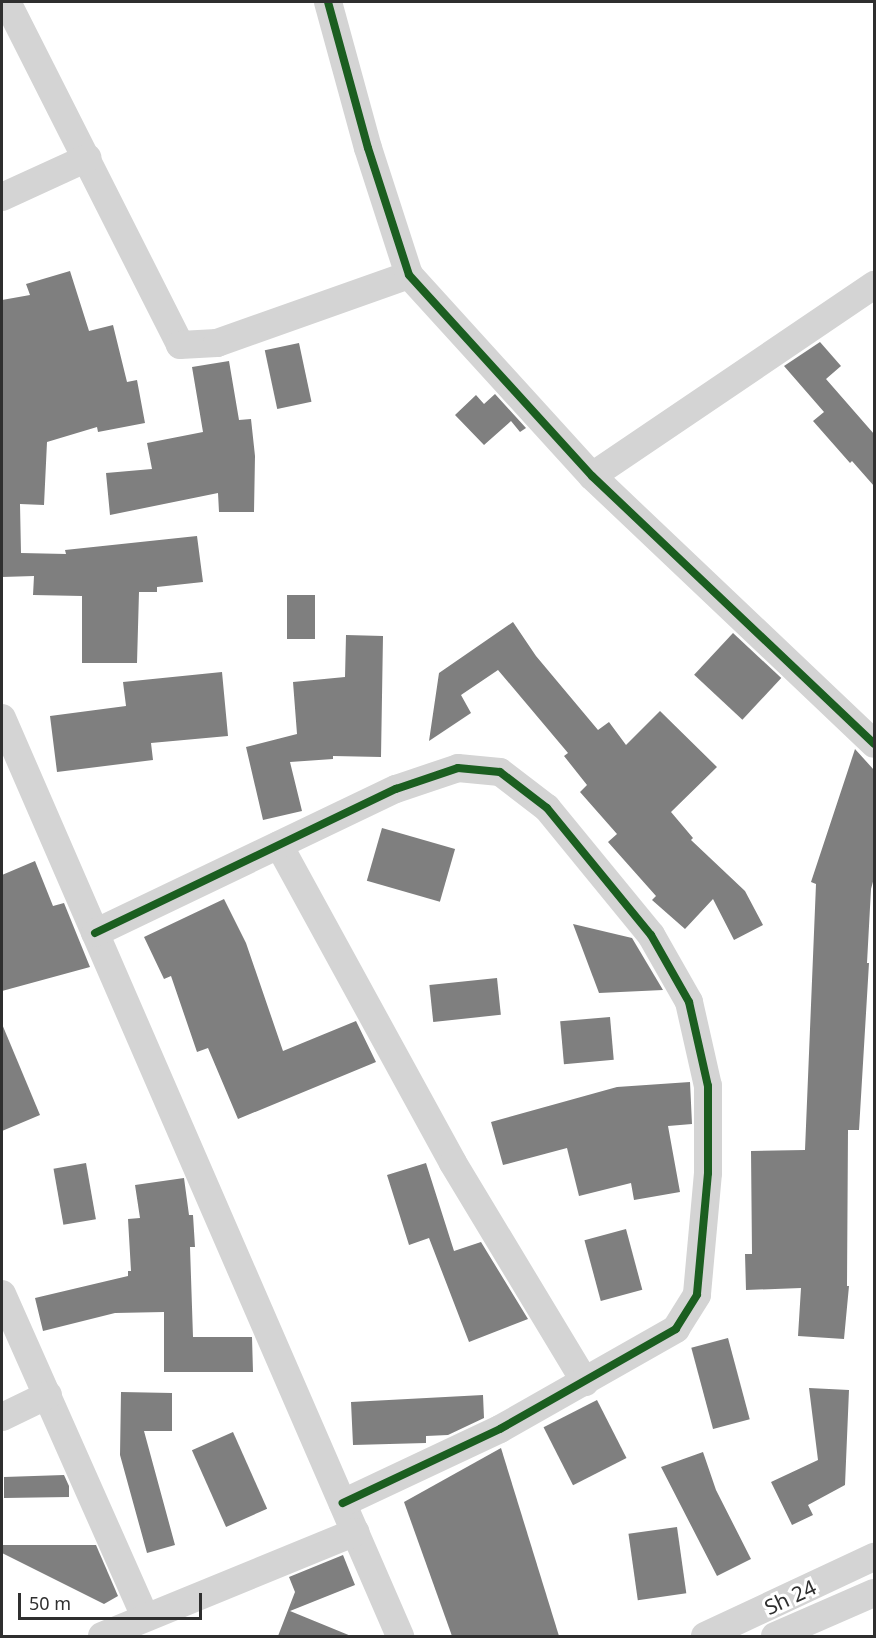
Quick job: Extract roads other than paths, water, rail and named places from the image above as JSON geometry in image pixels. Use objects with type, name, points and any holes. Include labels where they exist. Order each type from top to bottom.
[{"type":"street","points":[[7,2],[180,345],[217,343],[409,275]]},
{"type":"street","points":[[328,2],[368,148],[409,275],[592,476],[874,744]]},
{"type":"street","points":[[2,197],[87,158]]},
{"type":"street","points":[[592,476],[874,285]]},
{"type":"street","points":[[2,718],[400,1636]]},
{"type":"street","points":[[95,933],[396,789],[458,768],[501,772],[547,808],[656,944],[688,1002],[708,1086],[708,1173],[696,1295],[676,1329],[501,1429],[343,1503]]},
{"type":"street","points":[[279,845],[453,1163],[585,1382]]},
{"type":"street","points":[[2,1294],[145,1616]]},
{"type":"street","points":[[2,1417],[48,1395]]},
{"type":"street","points":[[102,1636],[145,1616],[355,1532]]},
{"type":"street","name":"Sh 24","points":[[705,1636],[874,1557]]},
{"type":"street","name":"Sh 24","points":[[775,1636],[874,1593]]}]
